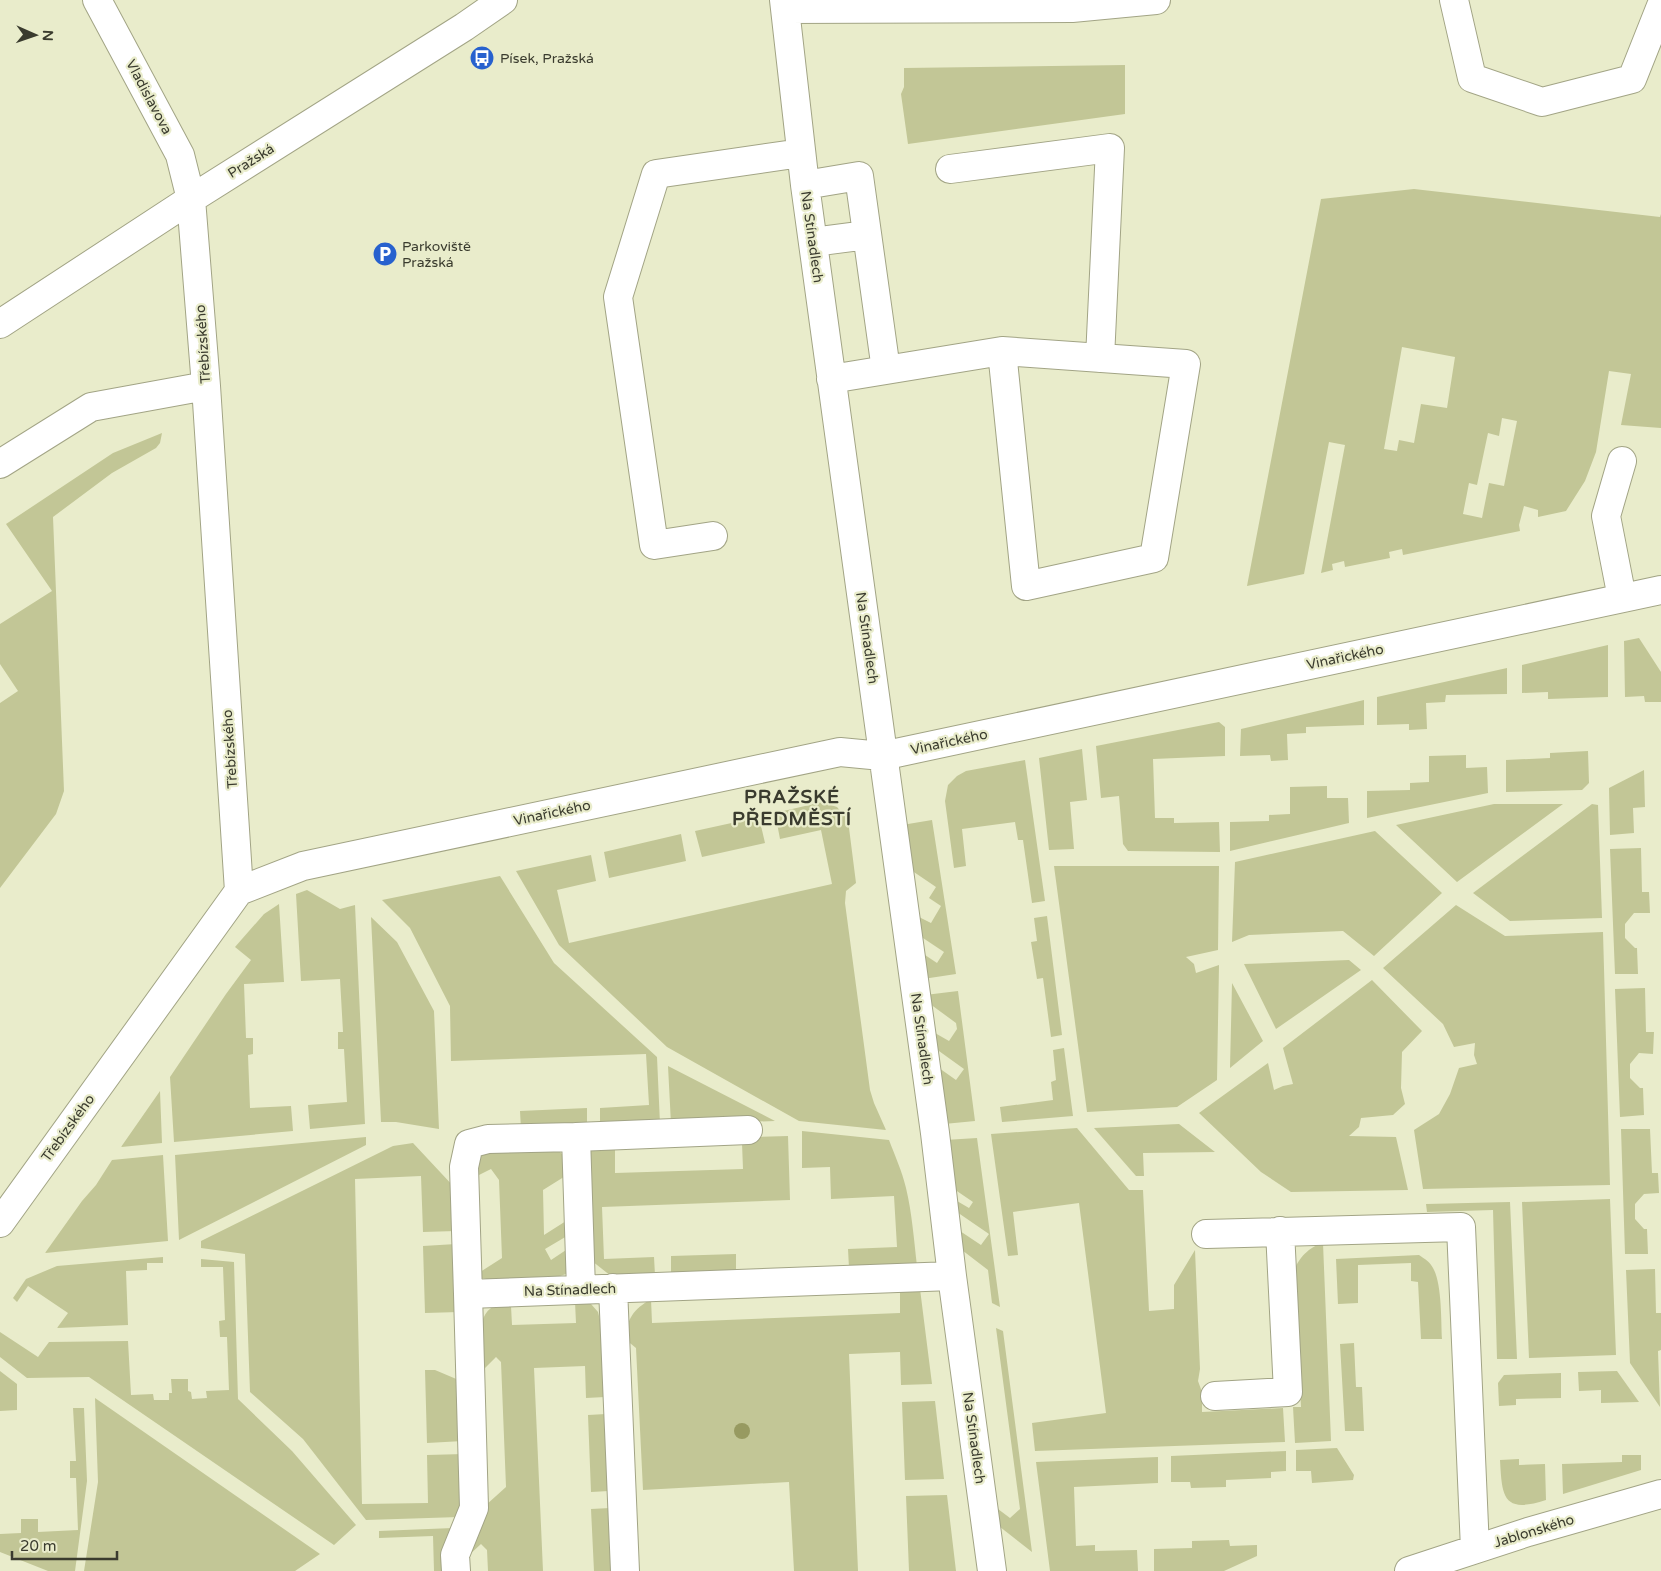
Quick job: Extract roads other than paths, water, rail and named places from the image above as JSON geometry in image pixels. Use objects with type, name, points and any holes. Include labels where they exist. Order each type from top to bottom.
[{"type":"street","name":"Vladislavova","points":[[97,0],[180,156],[191,199]]},
{"type":"street","name":"Pražská","points":[[0,324],[191,199],[503,0]]},
{"type":"street","points":[[785,4],[1072,8],[1156,0]]},
{"type":"street","points":[[1454,0],[1472,78],[1542,102],[1632,79],[1661,6]]},
{"type":"street","name":"Na Stínadlech","points":[[785,4],[805,185],[935,1133],[952,1276],[992,1571]]},
{"type":"street","points":[[950,168],[1110,148],[1100,358]]},
{"type":"street","points":[[713,536],[654,545],[618,297],[656,174],[801,153]]},
{"type":"street","points":[[805,185],[859,176],[886,370]]},
{"type":"street","name":"Třebízského","points":[[0,1223],[239,891],[206,386],[191,199]]},
{"type":"street","points":[[813,242],[867,235]]},
{"type":"street","points":[[832,379],[1002,351],[1186,364],[1154,558],[1026,586],[1002,351]]},
{"type":"street","points":[[0,464],[91,407],[206,386]]},
{"type":"street","points":[[1614,600],[1606,516],[1622,461]]},
{"type":"street","points":[[1596,490],[1590,517],[1614,600]]},
{"type":"street","name":"Vinařického","points":[[239,891],[304,866],[830,754],[840,752],[882,756],[1661,590]]},
{"type":"street","points":[[456,1571],[455,1555],[474,1508],[464,1167],[469,1144],[488,1139],[748,1130]]},
{"type":"street","points":[[576,1137],[581,1289]]},
{"type":"street","points":[[1206,1234],[1461,1228],[1475,1549]]},
{"type":"street","points":[[1215,1396],[1288,1392],[1280,1232]]},
{"type":"street","name":"Na Stínadlech","points":[[468,1294],[952,1276]]},
{"type":"street","points":[[613,1288],[624,1571]]},
{"type":"street","name":"Jablonského","points":[[1409,1571],[1475,1549],[1661,1494]]},
{"type":"place","name":"Písek, Pražská","points":[[482,58]]},
{"type":"place","name":"Parkoviště Pražská","points":[[385,254]]},
{"type":"district","name":"PRAŽSKÉ PŘEDMĚSTÍ","points":[[792,808]]}]
